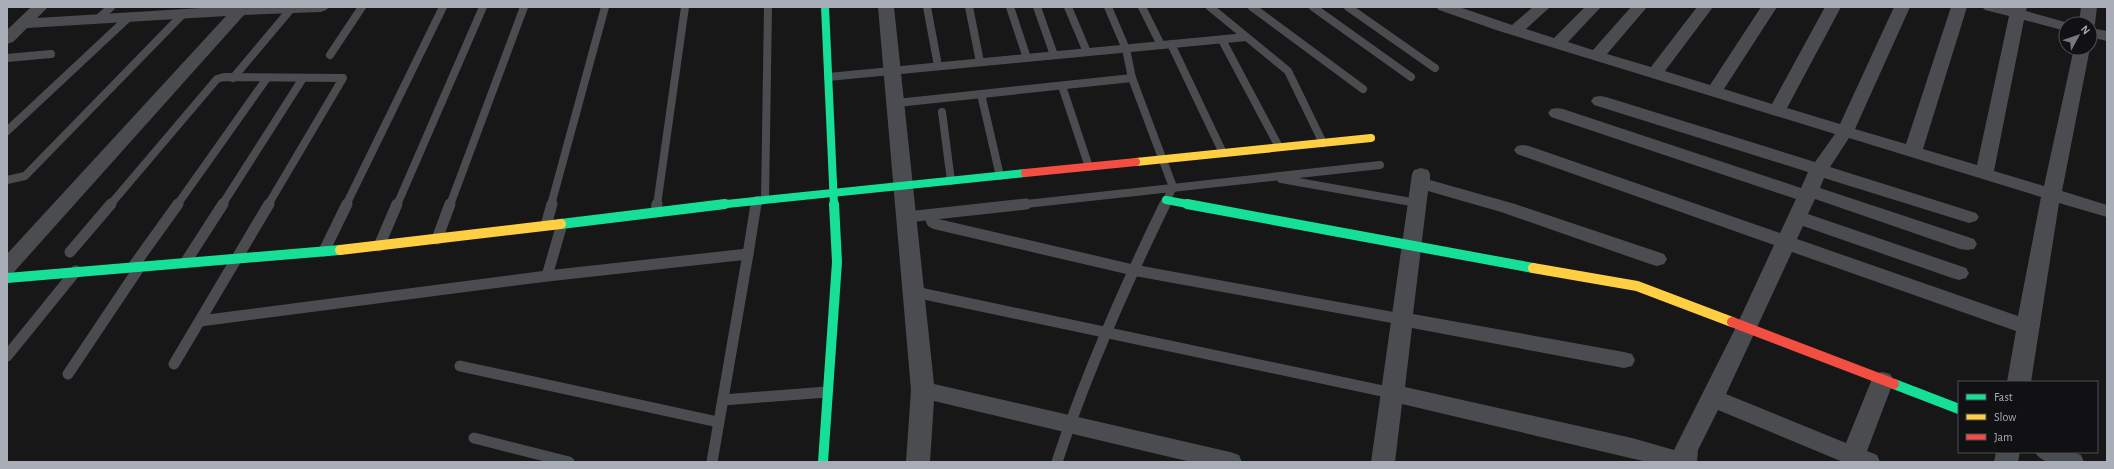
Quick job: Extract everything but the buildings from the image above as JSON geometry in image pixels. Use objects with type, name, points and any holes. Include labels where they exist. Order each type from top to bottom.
[{"type":"street","points":[[7,39],[40,7]]},
{"type":"street","points":[[23,24],[184,12],[321,7]]},
{"type":"street","points":[[823,462],[837,262],[825,7]]},
{"type":"street","points":[[886,7],[897,103],[906,217],[915,292],[923,390],[918,462]]},
{"type":"street","points":[[1444,7],[1515,31],[1654,74],[2107,211]]},
{"type":"street","points":[[1477,18],[1491,7]]},
{"type":"street","points":[[1515,31],[1542,7]]},
{"type":"street","points":[[1557,44],[1593,7]]},
{"type":"street","points":[[1596,56],[1639,7]]},
{"type":"street","points":[[1654,74],[1706,7]]},
{"type":"street","points":[[1714,92],[1769,7]]},
{"type":"street","points":[[1777,111],[1833,7]]},
{"type":"street","points":[[1685,462],[1686,450],[1747,328],[1818,171],[1845,132],[1902,7]]},
{"type":"street","points":[[1913,152],[1959,7]]},
{"type":"street","points":[[1990,7],[2018,10],[2058,23]]},
{"type":"street","points":[[7,267],[240,10]]},
{"type":"street","points":[[1984,174],[2018,10]]},
{"type":"street","points":[[2019,381],[2027,326],[2051,194],[2080,56]]},
{"type":"street","points":[[1600,101],[1818,171],[1969,217]]},
{"type":"street","points":[[1557,114],[1967,244]]},
{"type":"street","points":[[7,278],[76,271],[235,260],[379,246],[761,199],[904,186],[1371,138]]},
{"type":"street","points":[[1523,150],[2027,326]]},
{"type":"street","points":[[1383,462],[1419,187],[1508,208],[1657,259]]},
{"type":"street","points":[[1166,200],[1412,247],[1637,286],[1958,409]]},
{"type":"street","points":[[1797,217],[1959,273]]},
{"type":"street","points":[[1402,319],[1624,360]]},
{"type":"street","points":[[1712,398],[1860,459],[1882,380]]},
{"type":"street","points":[[923,390],[1070,423],[1230,462]]},
{"type":"street","points":[[1392,393],[1632,448],[1681,462]]},
{"type":"street","points":[[2050,453],[2072,462]]},
{"type":"lane","points":[[98,19],[111,7]]},
{"type":"lane","points":[[330,56],[362,7]]},
{"type":"lane","points":[[324,251],[443,7]]},
{"type":"lane","points":[[379,246],[483,7]]},
{"type":"lane","points":[[437,239],[524,7]]},
{"type":"lane","points":[[546,225],[605,7]]},
{"type":"lane","points":[[656,212],[685,7]]},
{"type":"lane","points":[[712,462],[748,254],[761,199],[768,7]]},
{"type":"lane","points":[[927,7],[938,66]]},
{"type":"lane","points":[[969,7],[980,62]]},
{"type":"lane","points":[[1010,7],[1027,58]]},
{"type":"lane","points":[[1037,7],[1054,55]]},
{"type":"lane","points":[[1068,7],[1087,52]]},
{"type":"lane","points":[[1057,462],[1070,423],[1133,270],[1173,187],[1132,78],[1126,49],[1108,7]]},
{"type":"lane","points":[[1142,7],[1161,45]]},
{"type":"lane","points":[[1210,7],[1288,71],[1323,143]]},
{"type":"lane","points":[[1252,7],[1363,89]]},
{"type":"lane","points":[[1313,7],[1411,77]]},
{"type":"lane","points":[[1348,7],[1435,68]]},
{"type":"lane","points":[[232,78],[292,9]]},
{"type":"lane","points":[[7,180],[25,176],[184,12]]},
{"type":"lane","points":[[7,131],[129,17]]},
{"type":"lane","points":[[828,77],[1246,37]]},
{"type":"lane","points":[[1222,40],[1279,147]]},
{"type":"lane","points":[[1170,44],[1223,153]]},
{"type":"lane","points":[[7,58],[51,54]]},
{"type":"lane","points":[[70,252],[217,79],[341,77],[343,79],[174,364]]},
{"type":"lane","points":[[68,374],[135,268],[267,78]]},
{"type":"lane","points":[[186,263],[303,78]]},
{"type":"lane","points":[[897,103],[1132,78]]},
{"type":"lane","points":[[1062,86],[1089,167]]},
{"type":"lane","points":[[981,94],[1000,176]]},
{"type":"lane","points":[[942,112],[952,181]]},
{"type":"lane","points":[[906,217],[1380,165]]},
{"type":"lane","points":[[1269,177],[1419,187]]},
{"type":"lane","points":[[929,215],[930,219],[936,224],[1133,270],[1402,319]]},
{"type":"lane","points":[[547,276],[562,224]]},
{"type":"lane","points":[[200,321],[547,276],[748,254]]},
{"type":"lane","points":[[7,356],[76,271]]},
{"type":"lane","points":[[915,292],[1392,393]]},
{"type":"lane","points":[[460,366],[718,422]]},
{"type":"lane","points":[[723,400],[829,392]]},
{"type":"lane","points":[[474,438],[569,462]]},
{"type":"traffic: fast","points":[[823,462],[837,262],[825,7]]},
{"type":"traffic: fast","points":[[561,224],[765,199],[1025,173]]},
{"type":"traffic: fast","points":[[1166,200],[1533,268]]},
{"type":"traffic: fast","points":[[7,278],[340,250]]},
{"type":"traffic: fast","points":[[1894,384],[1958,409]]},
{"type":"traffic: slow","points":[[1136,162],[1371,138]]},
{"type":"traffic: slow","points":[[340,250],[561,224]]},
{"type":"traffic: slow","points":[[1533,268],[1637,286],[1732,322]]},
{"type":"traffic: jam","points":[[1025,173],[1136,162]]},
{"type":"traffic: jam","points":[[1732,322],[1894,384]]}]
